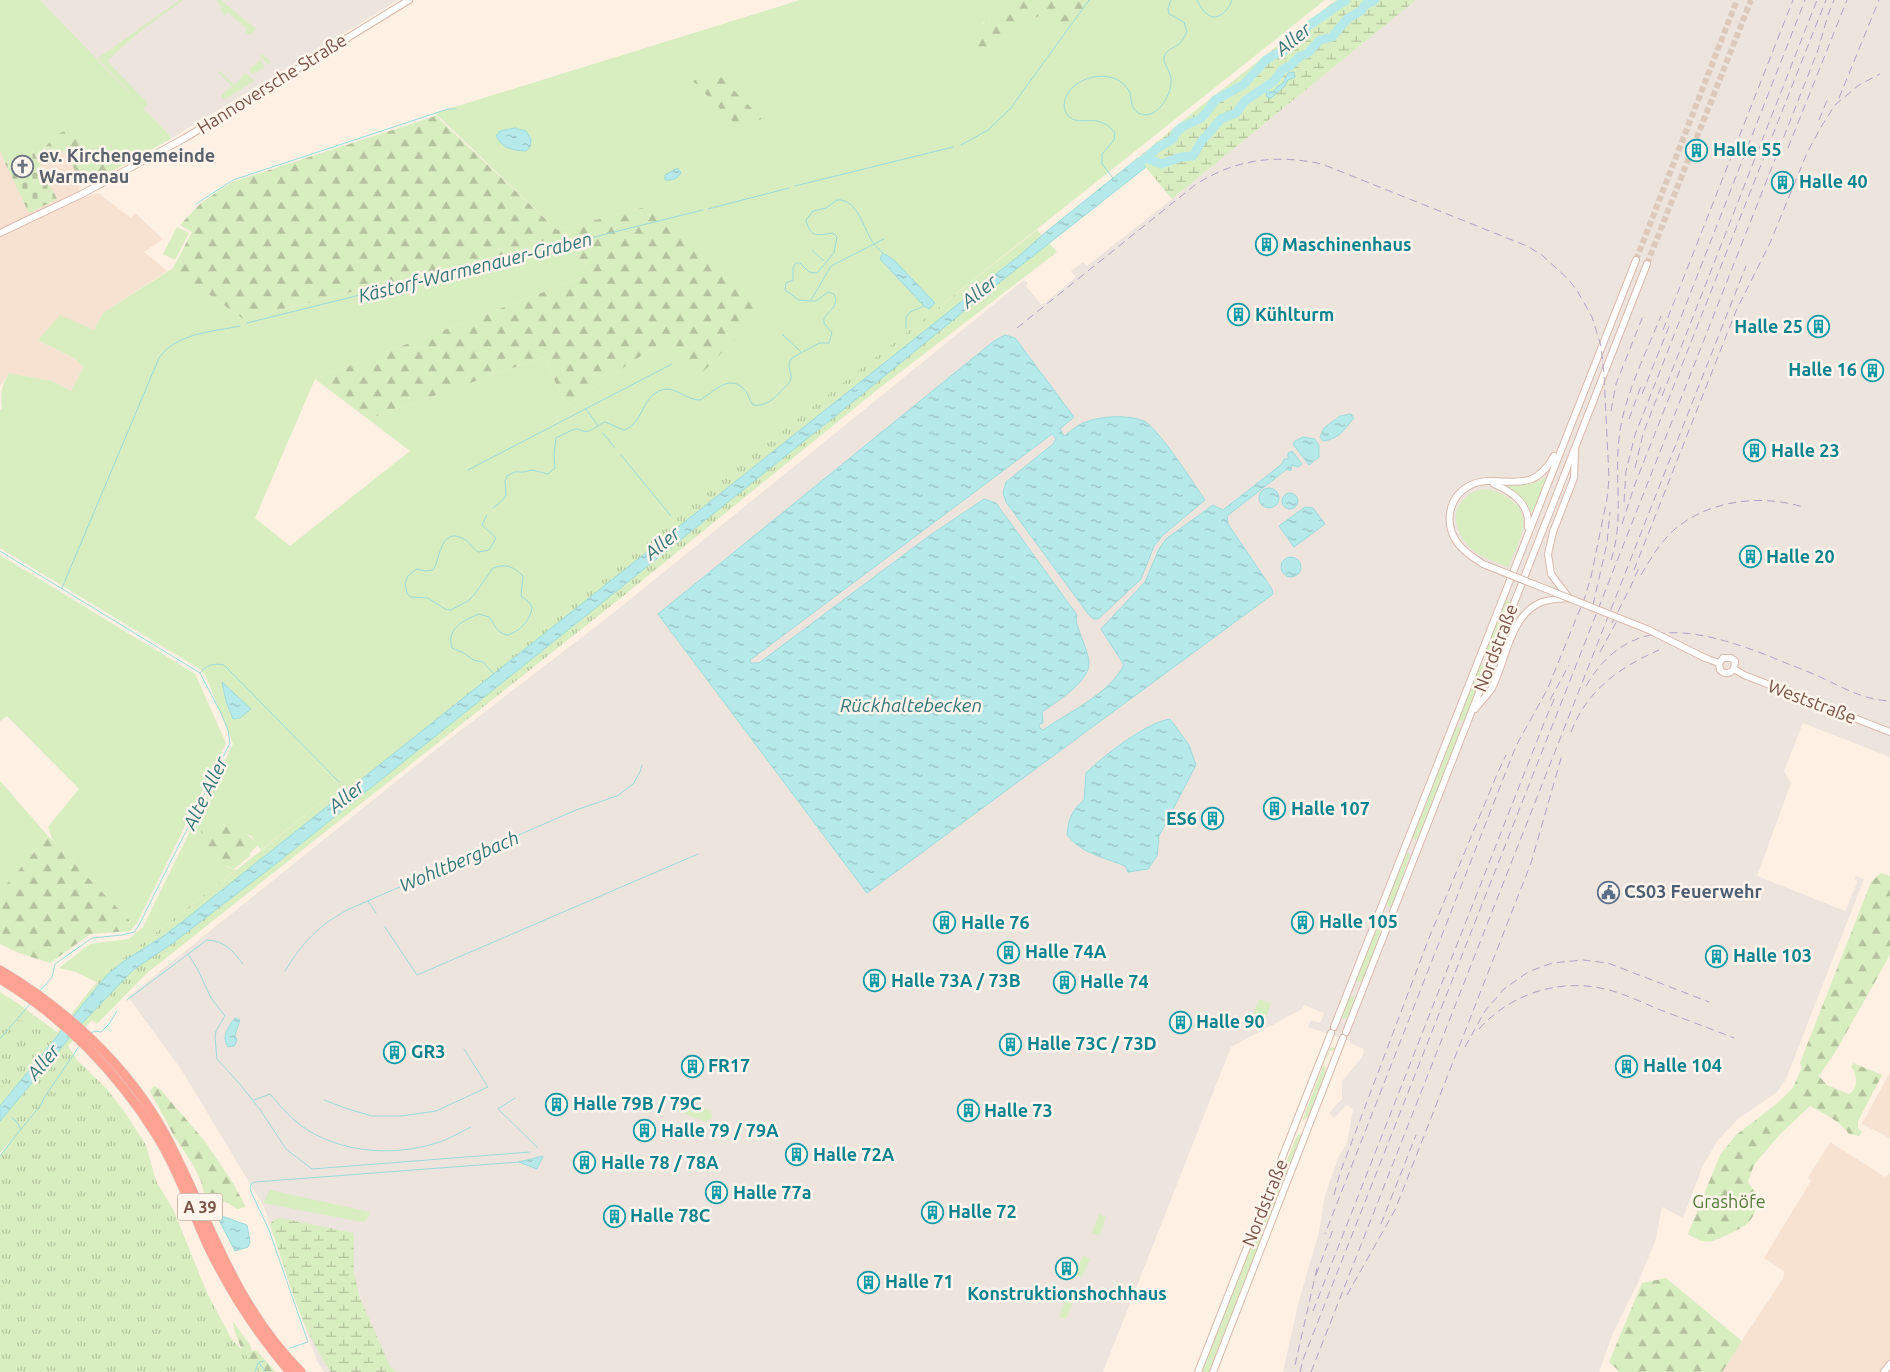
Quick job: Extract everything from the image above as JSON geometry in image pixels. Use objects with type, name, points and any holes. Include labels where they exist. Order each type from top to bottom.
[{"type":"highway","name":"A 39","points":[[0,970],[42,998],[92,1047],[137,1105],[158,1137],[232,1292],[261,1337],[290,1372]]},
{"type":"highway","name":"A 39","points":[[0,980],[38,1004],[121,1071],[164,1132],[238,1289],[266,1332],[301,1372]]},
{"type":"street","name":"Hannoversche Straße","points":[[0,233],[82,194],[176,142],[409,0]]},
{"type":"street","name":"Nordstraße","points":[[1198,1372],[1634,263],[1646,267],[1213,1372]]},
{"type":"street","points":[[1567,433],[1546,470],[1536,477],[1524,482],[1478,483],[1463,490],[1456,497],[1450,513],[1449,522],[1454,538],[1468,554],[1483,564],[1649,630],[1719,663]]},
{"type":"street","points":[[1569,598],[1555,583],[1548,560],[1550,542],[1574,478],[1575,449]]},
{"type":"street","points":[[1490,482],[1512,494],[1523,504],[1528,516],[1528,534]]},
{"type":"street","points":[[1471,714],[1492,689],[1521,618],[1540,603],[1569,598]]},
{"type":"street","name":"Weststraße","points":[[1723,658],[1731,658],[1735,664],[1734,669],[1730,673],[1725,673],[1719,668],[1719,663],[1723,658]]},
{"type":"street","name":"Weststraße","points":[[1734,669],[1744,675],[1890,732]]},
{"type":"street","points":[[1334,1027],[1346,1032]]},
{"type":"street","points":[[1884,1372],[1890,1364]]},
{"type":"shaded area","points":[[40,0],[398,0],[172,138]]},
{"type":"shaded area","points":[[1416,0],[1890,0],[1890,757],[1803,723],[1784,771],[1791,783],[1757,876],[1845,911],[1858,881],[1854,879],[1856,876],[1864,879],[1786,1079],[1777,1092],[1738,1119],[1718,1140],[1703,1165],[1683,1218],[1662,1207],[1656,1239],[1637,1285],[1613,1333],[1599,1372],[1283,1372],[1298,1304],[1319,1232],[1325,1195],[1339,1156],[1347,1143],[1353,1109],[1347,1105],[1334,1118],[1329,1113],[1342,1099],[1342,1081],[1363,1056],[1364,1049],[1350,1043],[1350,1041],[1308,1027],[1311,1020],[1320,1023],[1324,1013],[1304,1005],[1302,1009],[1231,1047],[1103,1372],[324,1372],[317,1361],[264,1207],[181,1069],[128,997],[434,751],[612,614],[1024,280],[1028,283],[1026,286],[1042,305],[1076,277],[1071,271],[1083,262],[1087,266]]},
{"type":"shaded area","points":[[64,149],[83,185],[78,188],[84,198],[98,193],[131,218],[135,213],[163,239],[144,252],[167,271],[103,313],[94,330],[38,340],[84,366],[71,391],[52,381],[9,373],[0,386],[0,150],[5,162]]},
{"type":"shaded area","points":[[1890,1075],[1890,1138],[1862,1124]]},
{"type":"shaded area","points":[[1830,1142],[1885,1177],[1890,1173],[1890,1372],[1721,1372],[1783,1279],[1784,1271],[1764,1258],[1811,1181],[1808,1178]]},
{"type":"green space","points":[[0,0],[40,0],[139,103],[98,58],[180,0],[183,0],[139,32],[107,61],[148,103],[144,109],[172,138],[114,170],[112,162],[78,133],[44,148],[38,159],[32,149],[5,163],[0,150]]},
{"type":"green space","points":[[216,0],[221,0],[256,29],[250,35],[245,32],[247,29],[228,12],[225,15],[220,10],[222,7]]},
{"type":"green space","points":[[800,0],[1012,0],[982,24],[984,50],[1022,24],[1041,15],[1093,0],[1325,0],[261,850],[251,836],[223,824],[226,867],[236,870],[118,962],[98,983],[76,972],[59,968],[90,944],[129,939],[143,927],[233,744],[205,674],[200,669],[0,548],[0,410],[2,408],[2,389],[9,373],[52,381],[71,391],[84,366],[77,362],[77,360],[38,340],[60,315],[94,330],[103,313],[173,268],[243,319],[562,240],[593,273],[315,379],[255,518],[290,546],[410,451],[368,419],[544,357],[566,406],[659,344],[657,204],[557,230],[435,113]]},
{"type":"green space","points":[[1012,0],[1094,0],[1072,28],[1058,26],[1041,15],[1022,24],[984,50],[976,49],[972,45],[982,25]]},
{"type":"green space","points":[[1336,0],[1416,0],[1172,199],[1138,158]]},
{"type":"green space","points":[[261,54],[271,61],[268,64],[263,59],[260,61],[265,67],[253,74],[249,70],[262,58]]},
{"type":"green space","points":[[714,70],[762,119],[737,126],[693,81]]},
{"type":"green space","points":[[220,71],[234,85],[246,73],[254,81],[224,100],[221,96],[232,86],[218,72]]},
{"type":"green space","points":[[436,116],[557,230],[657,204],[761,313],[698,377],[659,344],[566,406],[544,357],[368,419],[315,379],[593,273],[562,240],[243,319],[173,268],[192,232],[180,225],[201,203],[232,182]]},
{"type":"green space","points":[[68,130],[78,133],[113,162],[114,170],[83,185],[64,150],[40,164],[38,159],[50,142],[62,132]]},
{"type":"green space","points":[[32,149],[57,199],[29,213],[5,163]]},
{"type":"green space","points":[[177,227],[189,233],[175,260],[163,254]]},
{"type":"green space","points":[[1037,230],[1057,252],[877,390],[622,597],[147,973],[97,1024],[92,1020],[68,1046],[77,1060],[107,1089],[146,1145],[156,1181],[173,1209],[207,1293],[231,1338],[261,1372],[0,1372],[0,1156],[17,1131],[5,1120],[0,1125],[0,1017],[29,1022],[56,1034],[91,989],[118,962],[253,857],[669,520]]},
{"type":"green space","points":[[1548,475],[1532,514],[1523,500],[1502,485],[1526,484],[1543,479]]},
{"type":"green space","points":[[1482,489],[1501,493],[1518,507],[1522,515],[1522,532],[1508,567],[1475,552],[1467,544],[1457,526],[1458,508],[1463,500]]},
{"type":"green space","points":[[0,555],[195,674],[226,743],[137,923],[130,931],[129,920],[53,841],[48,827],[79,789],[7,716],[0,721]]},
{"type":"green space","points":[[1504,599],[1511,602],[1491,652],[1485,649]]},
{"type":"green space","points":[[1479,664],[1485,666],[1465,720],[1461,721],[1458,717]]},
{"type":"green space","points":[[1456,727],[1459,727],[1461,731],[1418,838],[1415,840],[1411,836]]},
{"type":"green space","points":[[0,781],[48,836],[0,892]]},
{"type":"green space","points":[[205,824],[220,824],[235,828],[247,834],[258,845],[250,853],[250,856],[234,869],[228,867],[217,859],[205,843],[201,831]]},
{"type":"green space","points":[[48,836],[129,920],[130,931],[90,934],[50,963],[19,953],[0,944],[0,892]]},
{"type":"green space","points":[[1408,852],[1410,855],[1392,907],[1388,907],[1386,903]]},
{"type":"green space","name":"Grashöfe","points":[[1881,873],[1890,876],[1890,955],[1836,1051],[1819,1076],[1827,1085],[1849,1094],[1854,1088],[1856,1081],[1851,1067],[1853,1063],[1882,1075],[1858,1121],[1858,1128],[1862,1132],[1859,1136],[1849,1134],[1836,1121],[1810,1106],[1780,1134],[1754,1165],[1748,1182],[1757,1195],[1755,1212],[1749,1222],[1739,1229],[1712,1241],[1708,1242],[1694,1238],[1688,1234],[1720,1155],[1736,1135],[1774,1106],[1793,1088],[1802,1067],[1800,1063],[1871,882]]},
{"type":"green space","points":[[1383,916],[1385,920],[1362,982],[1358,982],[1356,978],[1380,918]]},
{"type":"green space","points":[[0,992],[58,1033],[0,1106]]},
{"type":"green space","points":[[1353,996],[1355,1000],[1348,1018],[1343,1019],[1341,1017],[1348,997]]},
{"type":"green space","points":[[1259,999],[1271,1004],[1265,1019],[1253,1015]]},
{"type":"green space","points":[[1334,1047],[1336,1050],[1330,1051],[1324,1064],[1327,1074],[1311,1115],[1302,1121],[1330,1048]]},
{"type":"green space","points":[[70,1057],[15,1135],[0,1153],[0,1123]]},
{"type":"green space","points":[[154,1086],[160,1089],[204,1140],[233,1183],[246,1207],[237,1209],[226,1202],[214,1202],[204,1193],[201,1181],[192,1163],[174,1136],[150,1091]]},
{"type":"green space","points":[[678,1098],[711,1111],[712,1118],[706,1122],[673,1109]]},
{"type":"green space","points":[[1302,1135],[1268,1222],[1263,1223],[1262,1218],[1266,1208],[1297,1136]]},
{"type":"green space","points":[[270,1190],[370,1212],[366,1221],[362,1222],[263,1203]]},
{"type":"green space","points":[[1099,1214],[1106,1217],[1099,1236],[1092,1233]]},
{"type":"green space","points":[[281,1218],[354,1233],[354,1272],[359,1296],[390,1366],[396,1372],[331,1372],[311,1337],[295,1300],[282,1262],[270,1224],[274,1220]]},
{"type":"green space","points":[[1257,1234],[1262,1238],[1210,1372],[1201,1372],[1254,1236]]},
{"type":"green space","points":[[1083,1256],[1090,1258],[1082,1277],[1075,1275]]},
{"type":"green space","points":[[1666,1278],[1742,1341],[1722,1372],[1620,1372],[1609,1362],[1642,1283]]},
{"type":"green space","points":[[1066,1298],[1073,1301],[1066,1319],[1059,1317]]},
{"type":"green space","points":[[233,1321],[250,1345],[252,1351],[256,1350],[276,1372],[237,1372],[242,1363],[242,1355]]},
{"type":"water","points":[[1294,72],[1295,77],[1288,80],[1285,86],[1271,98],[1267,97],[1266,89],[1270,92],[1274,91],[1283,83],[1288,73]]},
{"type":"water","points":[[515,128],[526,131],[531,139],[530,147],[526,151],[508,148],[496,136],[500,131]]},
{"type":"water","points":[[1138,158],[1146,167],[991,289],[278,862],[170,945],[133,970],[82,1023],[0,1121],[0,1106],[107,975],[124,961],[182,922],[1020,255]]},
{"type":"water","points":[[677,168],[681,172],[679,176],[665,180],[665,175]]},
{"type":"water","points":[[883,253],[894,260],[935,303],[929,309],[880,259]]},
{"type":"water","name":"Rückhaltebecken","points":[[1005,335],[1015,338],[1074,417],[1060,429],[1064,436],[1080,424],[1097,419],[1129,417],[1144,421],[1158,434],[1205,500],[1163,535],[1154,546],[1141,579],[1098,619],[1094,619],[1089,615],[1006,502],[1003,493],[1006,482],[1053,444],[1056,439],[1052,434],[750,660],[751,663],[759,663],[929,536],[984,499],[996,503],[1077,615],[1076,621],[1089,658],[1088,669],[1078,684],[1042,712],[1043,723],[1039,724],[1039,727],[1043,730],[1099,694],[1109,685],[1124,665],[1101,629],[1145,582],[1159,549],[1166,539],[1213,505],[1223,510],[1282,464],[1284,459],[1288,459],[1288,453],[1292,451],[1302,464],[1298,467],[1292,465],[1290,471],[1287,469],[1227,516],[1228,524],[1272,589],[1273,594],[867,893],[658,614],[994,341]]},
{"type":"water","points":[[1351,414],[1354,418],[1341,433],[1334,438],[1323,441],[1320,437],[1324,428],[1340,416]]},
{"type":"water","points":[[1303,437],[1315,439],[1319,446],[1319,457],[1309,465],[1293,444]]},
{"type":"water","points":[[1269,488],[1276,491],[1279,498],[1276,505],[1269,508],[1262,505],[1259,498],[1262,491]]},
{"type":"water","points":[[1287,493],[1293,493],[1298,498],[1296,507],[1287,509],[1282,504],[1282,498]]},
{"type":"water","points":[[1305,507],[1313,508],[1325,524],[1294,547],[1279,526]]},
{"type":"water","points":[[1291,557],[1298,560],[1301,567],[1298,574],[1291,577],[1284,574],[1281,567],[1284,560]]},
{"type":"water","points":[[222,682],[251,709],[240,718],[233,719],[226,701]]},
{"type":"water","points":[[1170,719],[1189,745],[1196,765],[1159,836],[1157,856],[1148,869],[1128,872],[1125,866],[1079,847],[1067,835],[1068,825],[1076,808],[1084,800],[1086,773],[1114,749],[1138,733],[1160,721]]},
{"type":"water","points":[[235,1018],[240,1020],[235,1035],[237,1041],[234,1046],[228,1047],[225,1036]]},
{"type":"water","points":[[543,1156],[537,1169],[519,1162]]},
{"type":"water","points":[[219,1215],[247,1225],[250,1242],[248,1247],[235,1251],[220,1222]]},
{"type":"waterway","name":"Kästorf-Warmenauer-Graben","points":[[961,145],[988,130],[1010,109],[1089,0]]},
{"type":"waterway","points":[[1113,178],[1102,164],[1102,154],[1114,140],[1115,133],[1110,127],[1100,122],[1080,121],[1069,117],[1065,111],[1065,100],[1072,88],[1079,83],[1087,79],[1105,76],[1122,82],[1128,89],[1133,108],[1138,113],[1143,115],[1150,114],[1160,108],[1166,99],[1171,84],[1170,74],[1164,57],[1167,52],[1181,42],[1187,32],[1184,22],[1169,14],[1168,8],[1171,0]]},
{"type":"waterway","points":[[1197,0],[1205,13],[1215,17],[1222,14],[1232,0]]},
{"type":"waterway","name":"Aller","points":[[1132,169],[1159,147],[1173,139],[1177,131],[1200,119],[1215,100],[1243,85],[1266,60],[1283,52],[1293,44],[1301,32],[1346,0]]},
{"type":"waterway","points":[[1146,158],[1161,164],[1181,157],[1193,156],[1201,142],[1221,119],[1236,113],[1245,101],[1274,81],[1283,69],[1308,53],[1320,40],[1332,37],[1348,18],[1375,0]]},
{"type":"waterway","points":[[196,204],[233,180],[448,109],[456,109]]},
{"type":"waterway","name":"Kästorf-Warmenauer-Graben","points":[[795,186],[953,147]]},
{"type":"waterway","name":"Kästorf-Warmenauer-Graben","points":[[708,209],[789,188]]},
{"type":"waterway","points":[[493,508],[506,495],[505,481],[507,476],[514,472],[532,470],[548,474],[555,468],[556,438],[572,430],[589,431],[605,422],[624,430],[631,427],[652,395],[659,391],[671,389],[700,400],[720,386],[731,383],[743,388],[753,405],[767,403],[778,395],[788,385],[790,380],[789,365],[792,358],[819,343],[829,343],[832,333],[824,323],[824,319],[835,305],[834,294],[828,292],[816,301],[810,301],[799,300],[785,290],[786,283],[793,280],[793,268],[796,263],[800,263],[809,272],[817,273],[834,253],[837,237],[833,233],[816,234],[810,230],[806,220],[813,211],[826,208],[837,200],[850,204],[860,216],[874,244],[883,253]]},
{"type":"waterway","name":"Kästorf-Warmenauer-Graben","points":[[247,323],[703,210]]},
{"type":"waterway","points":[[811,300],[831,266],[884,239]]},
{"type":"waterway","points":[[812,250],[824,261]]},
{"type":"waterway","points":[[906,328],[906,317],[910,312],[924,306]]},
{"type":"waterway","name":"Kästorf-Warmenauer-Graben","points":[[62,588],[159,358],[175,343],[185,338],[240,326]]},
{"type":"waterway","points":[[783,335],[801,352]]},
{"type":"waterway","points":[[468,470],[672,364]]},
{"type":"waterway","points":[[586,409],[598,426]]},
{"type":"waterway","points":[[603,433],[615,448]]},
{"type":"waterway","points":[[621,455],[671,516]]},
{"type":"waterway","points":[[487,515],[482,525],[496,538],[489,550],[479,552],[464,539],[456,536],[450,537],[443,545],[433,570],[416,569],[408,576],[405,583],[407,594],[411,597],[428,598],[445,609],[451,610],[468,601],[493,568],[510,567],[523,576],[521,596],[530,603],[532,608],[527,621],[517,631],[508,635],[504,634],[498,631],[489,617],[479,614],[462,622],[451,636],[452,648],[464,653],[473,660],[483,662],[494,674]]},
{"type":"waterway","name":"Alte Aller","points":[[0,551],[200,673],[221,713],[228,730],[230,743],[138,927],[134,932],[122,935],[92,938],[55,964],[52,977],[40,991]]},
{"type":"waterway","points":[[200,673],[210,665],[224,665],[339,782]]},
{"type":"waterway","name":"Wohltbergbach","points":[[285,971],[298,952],[319,929],[347,910],[576,810],[617,796],[633,784],[642,765]]},
{"type":"waterway","points":[[385,927],[417,975],[698,854]]},
{"type":"waterway","points":[[368,901],[376,913]]},
{"type":"waterway","name":"Wohltbergbach","points":[[127,1000],[207,940],[219,942],[228,947],[243,964]]},
{"type":"waterway","points":[[188,954],[211,998],[225,1016],[216,1031],[217,1059],[261,1111],[286,1149],[312,1169],[530,1152]]},
{"type":"waterway","name":"Alte Aller","points":[[0,1039],[30,1004]]},
{"type":"waterway","name":"Wohltbergbach","points":[[91,1033],[95,1031],[101,1032],[109,1024],[117,1011]]},
{"type":"waterway","name":"Wohltbergbach","points":[[21,1129],[41,1105],[80,1045]]},
{"type":"waterway","points":[[324,1100],[372,1116],[401,1116],[436,1111],[488,1087],[464,1049]]},
{"type":"waterway","points":[[254,1100],[270,1094],[294,1120],[309,1131],[325,1139],[362,1149],[381,1151],[418,1148],[445,1140],[471,1127]]},
{"type":"waterway","points":[[515,1098],[498,1109],[537,1147]]},
{"type":"waterway","name":"Alte Aller","points":[[0,1156],[21,1129],[12,1118]]},
{"type":"waterway","points":[[290,1348],[308,1342],[269,1230],[252,1194],[251,1184],[255,1182],[519,1162]]},
{"type":"waterway","points":[[259,1362],[264,1361]]},
{"type":"waterway","points":[[255,1372],[258,1363]]},
{"type":"waterway","points":[[259,1363],[266,1372]]},
{"type":"tunnel","points":[[1636,260],[1737,0]]},
{"type":"tunnel","points":[[1647,264],[1751,0]]},
{"type":"railway","points":[[1663,330],[1793,0]]},
{"type":"railway","points":[[1624,502],[1626,471],[1635,435],[1805,0]]},
{"type":"railway","points":[[1662,396],[1817,0]]},
{"type":"railway","points":[[1622,524],[1635,484],[1826,0]]},
{"type":"railway","points":[[1300,1372],[1304,1357],[1818,50],[1834,0]]},
{"type":"railway","points":[[1788,148],[1847,0]]},
{"type":"railway","points":[[1839,98],[1879,0]]},
{"type":"railway","points":[[1634,570],[1736,311],[1770,243],[1807,153],[1835,105],[1859,85],[1880,74]]},
{"type":"railway","points":[[1819,120],[1828,98]]},
{"type":"railway","points":[[1017,328],[1195,185],[1225,169],[1241,164],[1272,159],[1288,159],[1322,164],[1527,246],[1542,255],[1569,280],[1592,317],[1601,346],[1604,374],[1609,478],[1607,499],[1591,577],[1585,597],[1547,690],[1516,746],[1325,1234]]},
{"type":"railway","points":[[1311,1372],[1746,266]]},
{"type":"railway","points":[[1611,411],[1616,384],[1643,316]]},
{"type":"railway","points":[[1611,560],[1617,529],[1618,447],[1620,431],[1637,373],[1661,316]]},
{"type":"railway","points":[[1642,394],[1670,324]]},
{"type":"railway","points":[[1629,419],[1641,386]]},
{"type":"railway","points":[[1635,468],[1643,434],[1661,387]]},
{"type":"railway","points":[[1641,575],[1665,539],[1689,519],[1704,512],[1736,502],[1753,501],[1787,503],[1803,507]]},
{"type":"railway","points":[[1593,605],[1607,543],[1610,512]]},
{"type":"railway","points":[[1612,623],[1640,565]]},
{"type":"railway","points":[[1600,652],[1618,619]]},
{"type":"railway","points":[[1586,686],[1604,662],[1624,646],[1645,636],[1669,633],[1693,634],[1718,639],[1769,656],[1862,696],[1890,701]]},
{"type":"railway","points":[[1571,732],[1586,704],[1606,682],[1631,664],[1659,650]]},
{"type":"railway","points":[[1550,700],[1569,665]]},
{"type":"railway","points":[[1313,1311],[1556,695]]},
{"type":"railway","points":[[1334,1195],[1340,1173],[1429,938],[1506,755]]},
{"type":"railway","points":[[1347,1295],[1395,1210],[1531,863],[1562,755]]},
{"type":"railway","points":[[1465,1047],[1485,1011],[1504,989],[1528,972],[1552,963],[1583,960],[1608,963],[1709,1002]]},
{"type":"railway","points":[[1479,1029],[1505,1006],[1520,998],[1553,988],[1588,986],[1618,993],[1734,1038]]},
{"type":"railway","points":[[1381,1224],[1416,1135]]},
{"type":"railway","points":[[1316,1275],[1334,1227]]},
{"type":"railway","points":[[1295,1365],[1317,1268]]},
{"type":"place","name":"Halle 55","points":[[1697,150]]},
{"type":"place","name":"ev. Kirchengemeinde Warmenau","points":[[23,166]]},
{"type":"place","name":"Halle 40","points":[[1783,182]]},
{"type":"place","name":"Maschinenhaus","points":[[1266,245]]},
{"type":"place","name":"Kühlturm","points":[[1239,315]]},
{"type":"place","name":"Halle 25","points":[[1819,327]]},
{"type":"place","name":"Halle 16","points":[[1873,370]]},
{"type":"place","name":"Halle 23","points":[[1755,451]]},
{"type":"place","name":"Halle 20","points":[[1750,557]]},
{"type":"place","name":"Halle 107","points":[[1275,809]]},
{"type":"place","name":"ES6","points":[[1213,819]]},
{"type":"place","name":"CS03 Feuerwehr","points":[[1608,892]]},
{"type":"place","name":"Halle 105","points":[[1303,922]]},
{"type":"place","name":"Halle 76","points":[[945,923]]},
{"type":"place","name":"Halle 74A","points":[[1009,952]]},
{"type":"place","name":"Halle 103","points":[[1717,956]]},
{"type":"place","name":"Halle 73A / 73B","points":[[875,981]]},
{"type":"place","name":"Halle 74","points":[[1064,982]]},
{"type":"place","name":"Halle 90","points":[[1180,1022]]},
{"type":"place","name":"Halle 73C / 73D","points":[[1011,1044]]},
{"type":"place","name":"GR3","points":[[395,1052]]},
{"type":"place","name":"FR17","points":[[692,1066]]},
{"type":"place","name":"Halle 104","points":[[1627,1066]]},
{"type":"place","name":"Halle 79B / 79C","points":[[557,1104]]},
{"type":"place","name":"Halle 73","points":[[968,1111]]},
{"type":"place","name":"Halle 79 / 79A","points":[[645,1131]]},
{"type":"place","name":"Halle 72A","points":[[797,1155]]},
{"type":"place","name":"Halle 78 / 78A","points":[[585,1163]]},
{"type":"place","name":"Halle 77a","points":[[717,1193]]},
{"type":"place","name":"Halle 72","points":[[932,1212]]},
{"type":"place","name":"Halle 78C","points":[[614,1216]]},
{"type":"place","name":"Konstruktionshochhaus","points":[[1067,1269]]},
{"type":"place","name":"Halle 71","points":[[869,1282]]}]
